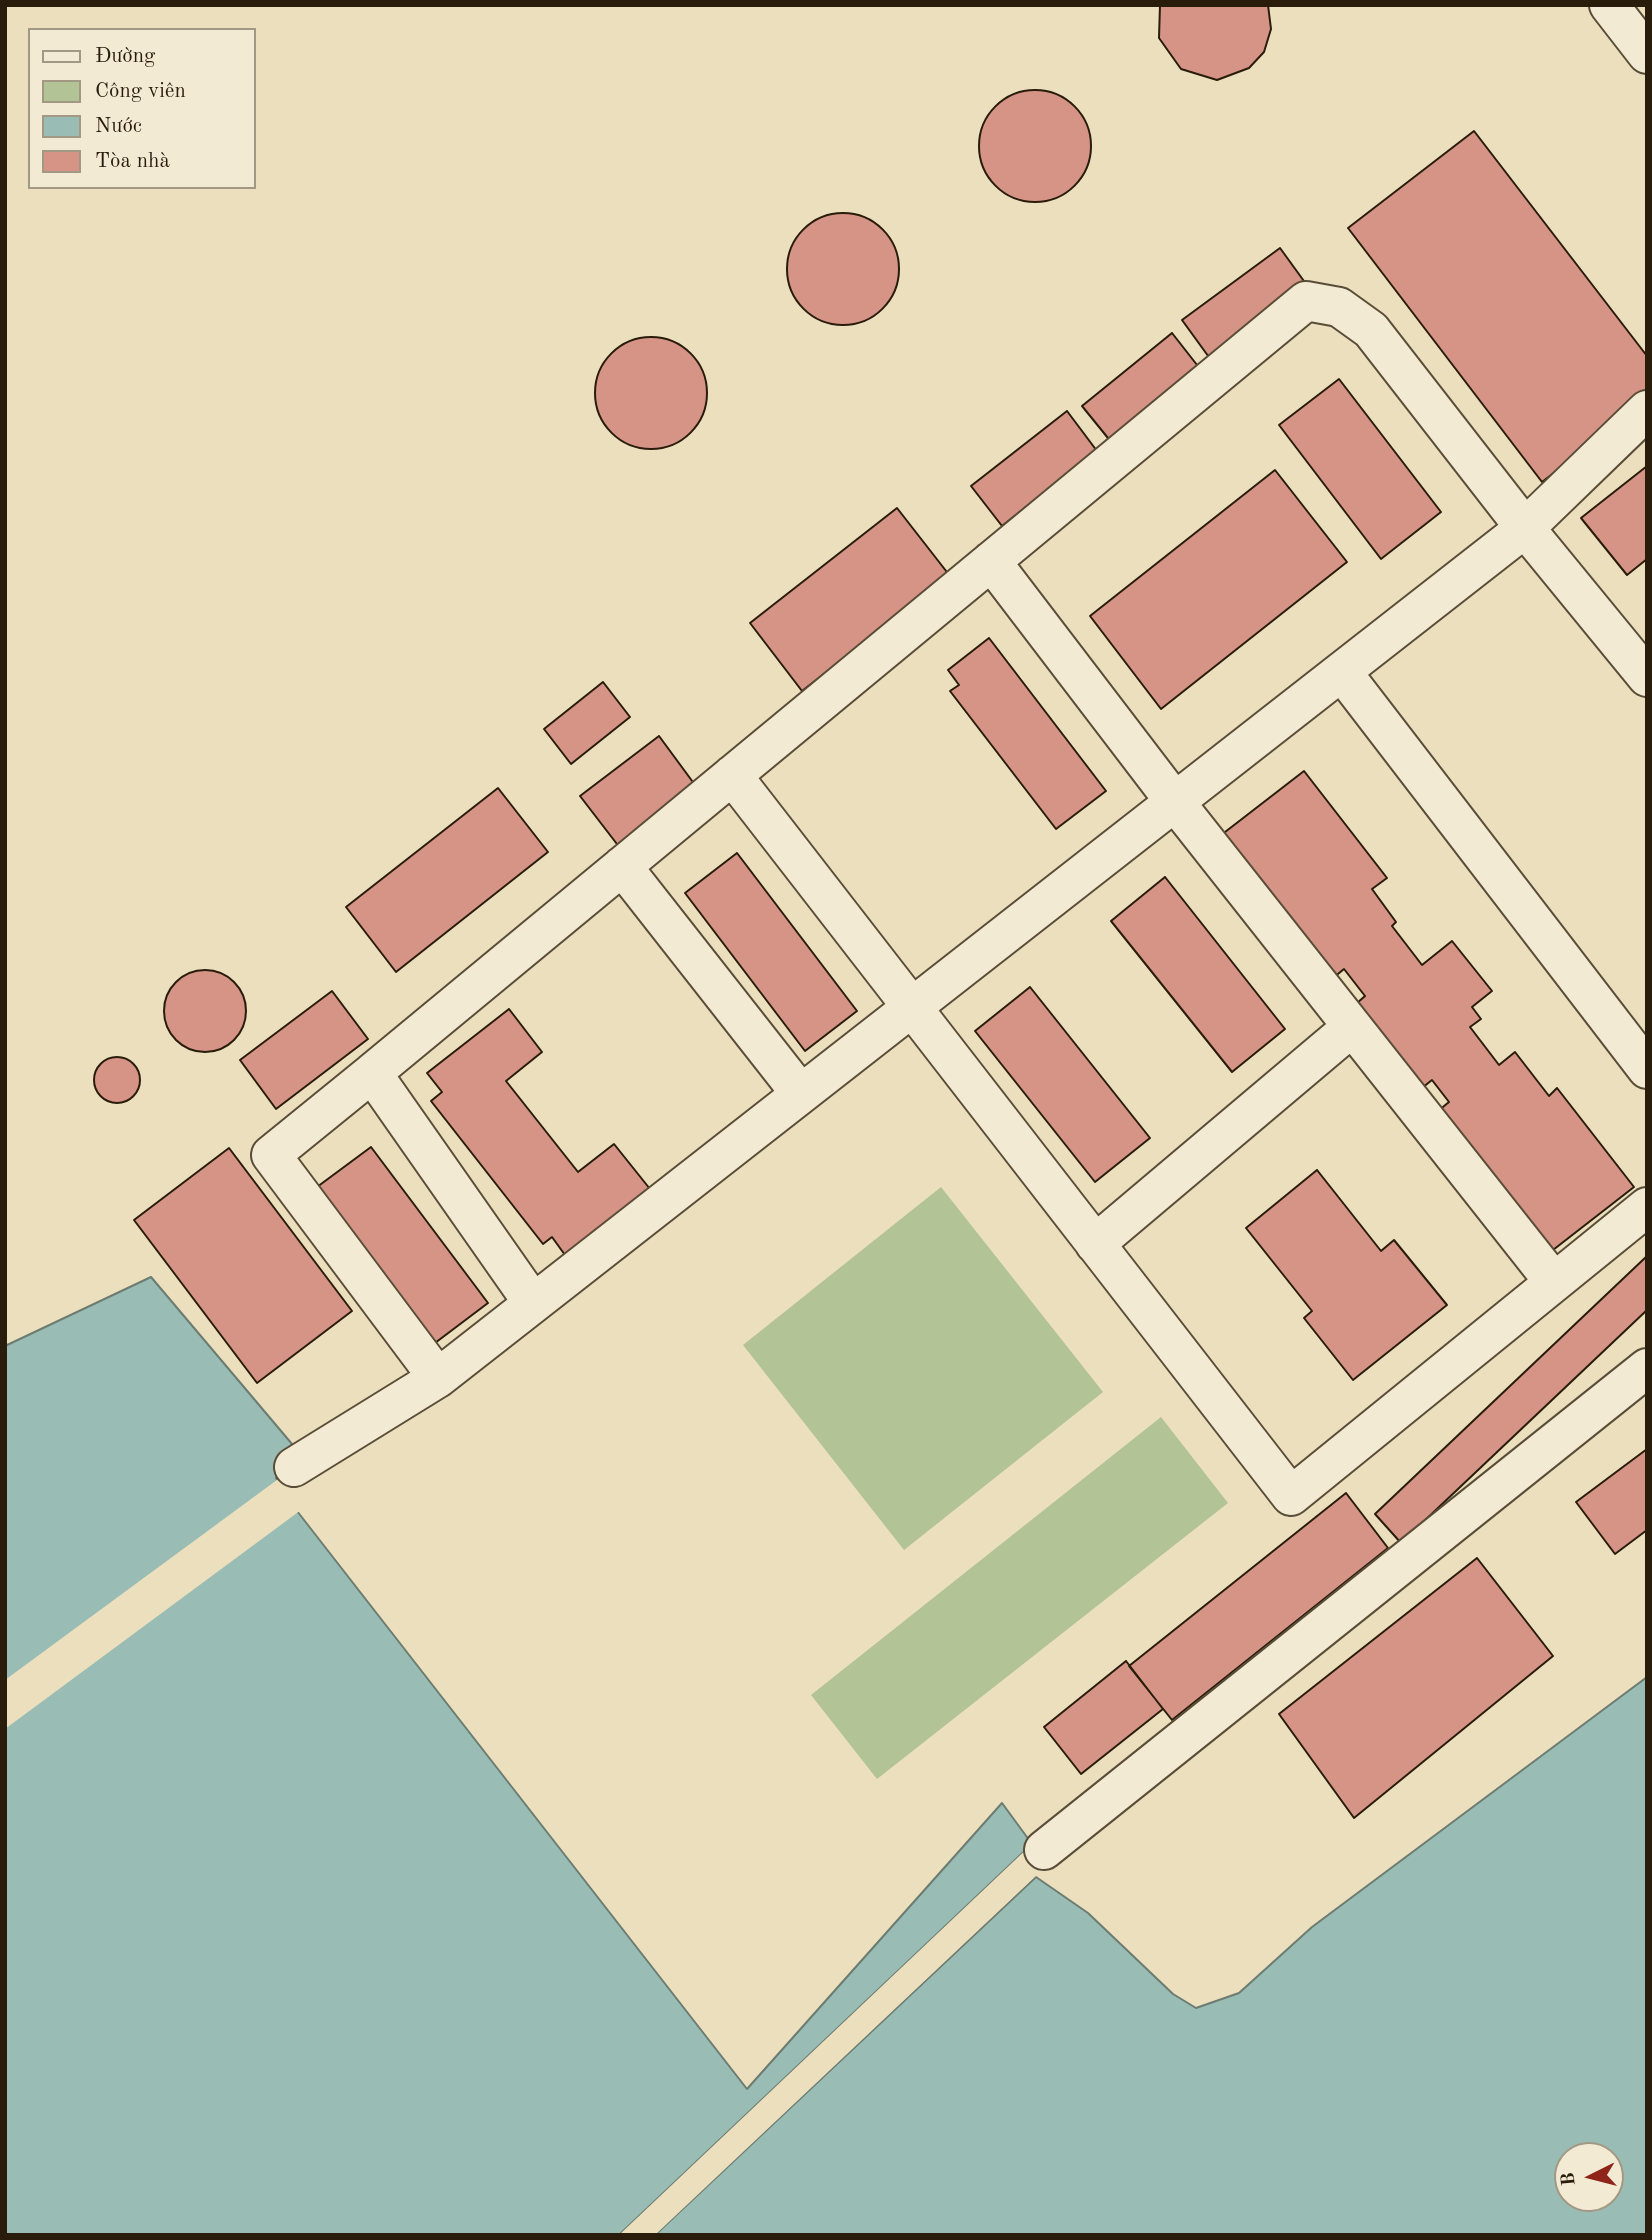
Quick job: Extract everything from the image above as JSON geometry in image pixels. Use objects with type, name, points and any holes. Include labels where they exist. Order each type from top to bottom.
[{"type":"street","points":[[1609,5],[1647,54]]},
{"type":"street","points":[[438,1378],[271,1155],[1306,301],[1339,307],[1371,330],[1525,528],[1647,677]]},
{"type":"street","points":[[294,1467],[438,1378],[1342,672],[1525,528],[1647,410]]},
{"type":"street","points":[[991,561],[1175,802],[1554,1282]]},
{"type":"street","points":[[1342,672],[1647,1069]]},
{"type":"street","points":[[732,775],[1291,1496],[1647,1207]]},
{"type":"street","points":[[622,866],[801,1094]]},
{"type":"street","points":[[1095,1244],[1352,1027]]},
{"type":"street","points":[[372,1073],[533,1303]]},
{"type":"street","points":[[1044,1850],[1647,1367]]},
{"type":"green space","points":[[941,1187],[1103,1392],[904,1550],[743,1345]]},
{"type":"green space","points":[[1161,1417],[1228,1503],[877,1779],[811,1695]]},
{"type":"water","points":[[151,1277],[292,1444],[276,1478],[297,1511],[747,2089],[1002,1803],[1032,1844],[619,2235],[5,2235],[5,1346]]},
{"type":"water","points":[[1647,1677],[1647,2235],[655,2235],[1036,1877],[1088,1913],[1173,1994],[1196,2008],[1239,1993],[1312,1927]]},
{"type":"pier","points":[[281,1477],[301,1510],[5,1729],[5,1680]]},
{"type":"pier","points":[[1032,1844],[1034,1846],[624,2235],[619,2235]]},
{"type":"pier","points":[[1038,1874],[655,2235],[651,2235]]},
{"type":"building","points":[[1160,5],[1268,5],[1271,29],[1264,52],[1249,68],[1217,80],[1181,69],[1159,38]]},
{"type":"building","points":[[1035,90],[1056,94],[1075,106],[1087,125],[1091,146],[1087,167],[1075,186],[1056,198],[1035,202],[1014,198],[995,186],[983,167],[979,146],[983,125],[995,106],[1014,94]]},
{"type":"building","points":[[1474,131],[1647,356],[1647,401],[1542,482],[1348,228]]},
{"type":"building","points":[[843,213],[864,217],[883,229],[895,248],[899,269],[895,290],[883,309],[864,321],[843,325],[822,321],[803,309],[791,290],[787,269],[791,248],[803,229],[822,217]]},
{"type":"building","points":[[1280,248],[1309,288],[1211,360],[1182,320]]},
{"type":"building","points":[[1172,333],[1201,370],[1112,443],[1082,406]]},
{"type":"building","points":[[651,337],[672,341],[691,353],[703,372],[707,393],[703,414],[691,433],[672,445],[651,449],[630,445],[611,433],[599,414],[595,393],[599,372],[611,353],[630,341]]},
{"type":"building","points":[[1339,379],[1441,512],[1381,559],[1279,425]]},
{"type":"building","points":[[1067,411],[1097,451],[1002,526],[971,486]]},
{"type":"building","points":[[1647,466],[1647,559],[1627,575],[1581,518]]},
{"type":"building","points":[[1275,470],[1347,562],[1161,709],[1090,616]]},
{"type":"building","points":[[897,508],[950,576],[802,691],[750,623]]},
{"type":"building","points":[[989,638],[1106,791],[1056,829],[950,691],[959,685],[948,670]]},
{"type":"building","points":[[603,682],[630,717],[571,764],[544,729]]},
{"type":"building","points":[[659,736],[698,789],[620,848],[580,796]]},
{"type":"building","points":[[1304,771],[1387,878],[1372,889],[1396,922],[1392,926],[1422,965],[1452,941],[1492,991],[1472,1007],[1481,1019],[1470,1027],[1499,1065],[1515,1052],[1549,1096],[1557,1088],[1634,1187],[1544,1257],[1433,1115],[1449,1102],[1432,1080],[1422,1088],[1356,1004],[1365,996],[1344,969],[1327,983],[1216,839]]},
{"type":"building","points":[[498,788],[548,852],[396,972],[346,907]]},
{"type":"building","points":[[737,853],[857,1011],[805,1051],[685,893]]},
{"type":"building","points":[[1165,877],[1285,1029],[1232,1072],[1111,921]]},
{"type":"building","points":[[205,970],[221,973],[234,982],[243,995],[246,1011],[243,1027],[234,1040],[221,1049],[205,1052],[189,1049],[176,1040],[167,1027],[164,1011],[167,995],[176,982],[189,973]]},
{"type":"building","points":[[1030,987],[1150,1138],[1095,1182],[975,1031]]},
{"type":"building","points":[[332,991],[368,1039],[276,1109],[240,1060]]},
{"type":"building","points":[[509,1009],[542,1052],[506,1081],[578,1172],[614,1144],[650,1189],[565,1255],[552,1237],[543,1244],[431,1101],[442,1092],[427,1073]]},
{"type":"building","points":[[117,1057],[126,1058],[133,1064],[139,1071],[139,1089],[133,1096],[126,1102],[117,1103],[108,1102],[101,1096],[95,1089],[94,1080],[95,1071],[101,1064],[108,1058]]},
{"type":"building","points":[[371,1147],[488,1303],[435,1343],[317,1187]]},
{"type":"building","points":[[229,1148],[352,1311],[257,1383],[134,1220]]},
{"type":"building","points":[[1317,1170],[1381,1251],[1394,1240],[1447,1305],[1353,1380],[1304,1318],[1312,1311],[1246,1228]]},
{"type":"building","points":[[1647,1256],[1647,1310],[1401,1543],[1375,1514]]},
{"type":"building","points":[[1647,1449],[1647,1530],[1615,1554],[1576,1502]]},
{"type":"building","points":[[1346,1493],[1388,1548],[1172,1720],[1129,1666]]},
{"type":"building","points":[[1477,1558],[1553,1656],[1354,1818],[1279,1714]]},
{"type":"building","points":[[1126,1661],[1163,1709],[1081,1774],[1044,1727]]}]
